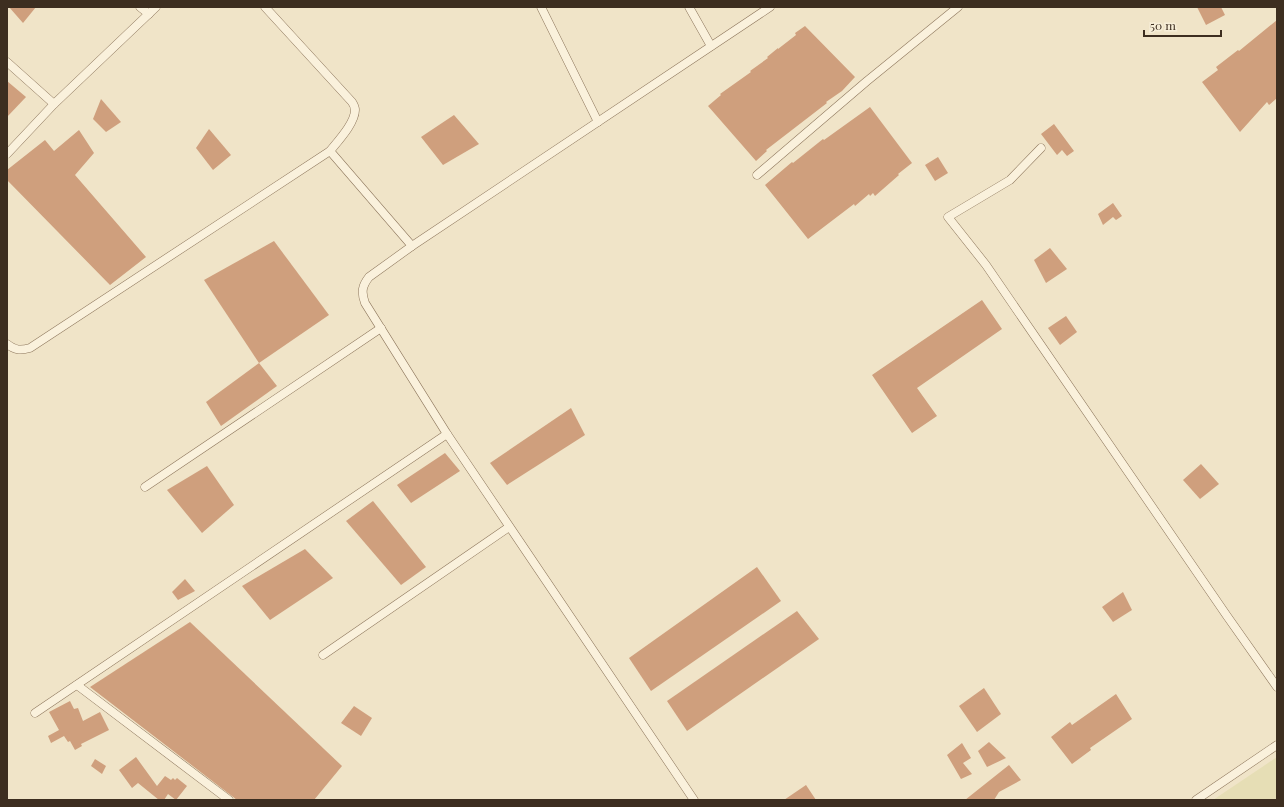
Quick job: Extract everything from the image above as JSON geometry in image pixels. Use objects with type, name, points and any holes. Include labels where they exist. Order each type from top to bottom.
[{"type":"street","points":[[140,7],[149,14]]},
{"type":"street","points":[[7,154],[54,104],[156,7]]},
{"type":"street","points":[[7,344],[13,349],[22,350],[30,348],[330,151],[350,124],[355,115],[356,109],[352,102],[265,7]]},
{"type":"street","points":[[541,7],[598,122]]},
{"type":"street","points":[[689,7],[711,46]]},
{"type":"street","points":[[694,800],[447,434],[362,295],[364,284],[370,277],[412,246],[770,7]]},
{"type":"street","points":[[757,175],[867,81],[958,7]]},
{"type":"street","points":[[7,62],[54,104]]},
{"type":"street","points":[[1041,148],[1010,180],[948,217],[990,272],[1277,687]]},
{"type":"street","points":[[330,151],[412,246]]},
{"type":"street","points":[[145,487],[381,328]]},
{"type":"street","points":[[35,713],[447,434]]},
{"type":"street","points":[[322,655],[509,527]]},
{"type":"street","points":[[77,685],[229,800]]},
{"type":"street","points":[[1196,800],[1277,745]]},
{"type":"shaded area","points":[[1277,757],[1277,800],[1213,800]]},
{"type":"building","points":[[9,7],[36,7],[23,23]]},
{"type":"building","points":[[1197,7],[1221,7],[1225,15],[1206,25]]},
{"type":"building","points":[[1277,20],[1277,98],[1269,105],[1267,102],[1240,132],[1202,82],[1218,70],[1216,67],[1238,50],[1239,51]]},
{"type":"building","points":[[805,26],[855,77],[842,91],[766,150],[767,151],[756,161],[708,106],[721,95],[720,94],[751,72],[750,71],[768,58],[767,57],[796,35],[795,33]]},
{"type":"building","points":[[7,81],[26,97],[7,117]]},
{"type":"building","points":[[101,99],[121,122],[106,132],[93,119]]},
{"type":"building","points":[[870,107],[912,163],[875,196],[873,193],[870,196],[869,194],[855,206],[854,204],[808,239],[765,185],[792,162],[793,163],[823,139],[824,140]]},
{"type":"building","points":[[454,115],[479,144],[443,165],[421,137]]},
{"type":"building","points":[[1054,124],[1074,151],[1067,156],[1062,150],[1057,155],[1041,134]]},
{"type":"building","points":[[209,129],[231,155],[213,170],[196,148]]},
{"type":"building","points":[[79,130],[94,153],[75,175],[146,257],[110,285],[7,180],[7,170],[45,140],[54,151]]},
{"type":"building","points":[[938,157],[948,173],[935,181],[925,165]]},
{"type":"building","points":[[1113,203],[1122,216],[1116,220],[1113,217],[1103,225],[1098,214]]},
{"type":"building","points":[[274,241],[329,315],[259,363],[204,280]]},
{"type":"building","points":[[1050,248],[1067,269],[1046,283],[1034,260]]},
{"type":"building","points":[[982,300],[1002,329],[917,388],[937,416],[912,433],[872,375]]},
{"type":"building","points":[[1066,316],[1077,332],[1060,345],[1048,328]]},
{"type":"building","points":[[259,363],[277,386],[221,426],[206,402]]},
{"type":"building","points":[[571,408],[585,435],[507,485],[490,463]]},
{"type":"building","points":[[445,453],[460,471],[411,503],[397,485]]},
{"type":"building","points":[[1201,464],[1219,484],[1200,499],[1183,480]]},
{"type":"building","points":[[207,466],[234,505],[202,533],[167,490]]},
{"type":"building","points":[[373,501],[426,567],[401,585],[346,521]]},
{"type":"building","points":[[305,549],[333,578],[270,620],[242,586]]},
{"type":"building","points":[[757,567],[781,601],[651,691],[629,658]]},
{"type":"building","points":[[185,579],[195,591],[178,600],[172,592]]},
{"type":"building","points":[[1123,592],[1132,610],[1113,622],[1102,607]]},
{"type":"building","points":[[797,611],[819,639],[687,731],[667,701]]},
{"type":"building","points":[[190,622],[342,766],[314,800],[237,800],[90,687]]},
{"type":"building","points":[[984,688],[1001,714],[977,732],[959,706]]},
{"type":"building","points":[[1116,694],[1132,719],[1090,748],[1091,750],[1072,764],[1051,737],[1070,722],[1072,725]]},
{"type":"building","points":[[70,701],[74,709],[78,708],[83,721],[100,712],[109,730],[81,744],[82,746],[75,750],[70,741],[68,742],[64,736],[51,743],[48,736],[59,730],[49,712]]},
{"type":"building","points":[[354,706],[372,718],[361,736],[341,723]]},
{"type":"building","points":[[989,742],[1006,758],[987,767],[978,751]]},
{"type":"building","points":[[962,743],[971,758],[963,763],[972,774],[961,779],[947,755]]},
{"type":"building","points":[[136,757],[157,786],[165,776],[171,780],[173,778],[175,780],[177,778],[187,786],[176,800],[168,794],[164,800],[159,800],[138,783],[132,788],[119,770]]},
{"type":"building","points":[[95,759],[106,766],[102,774],[91,766]]},
{"type":"building","points":[[1009,765],[1021,780],[999,792],[994,800],[965,800]]},
{"type":"building","points":[[806,785],[816,800],[784,800]]}]
